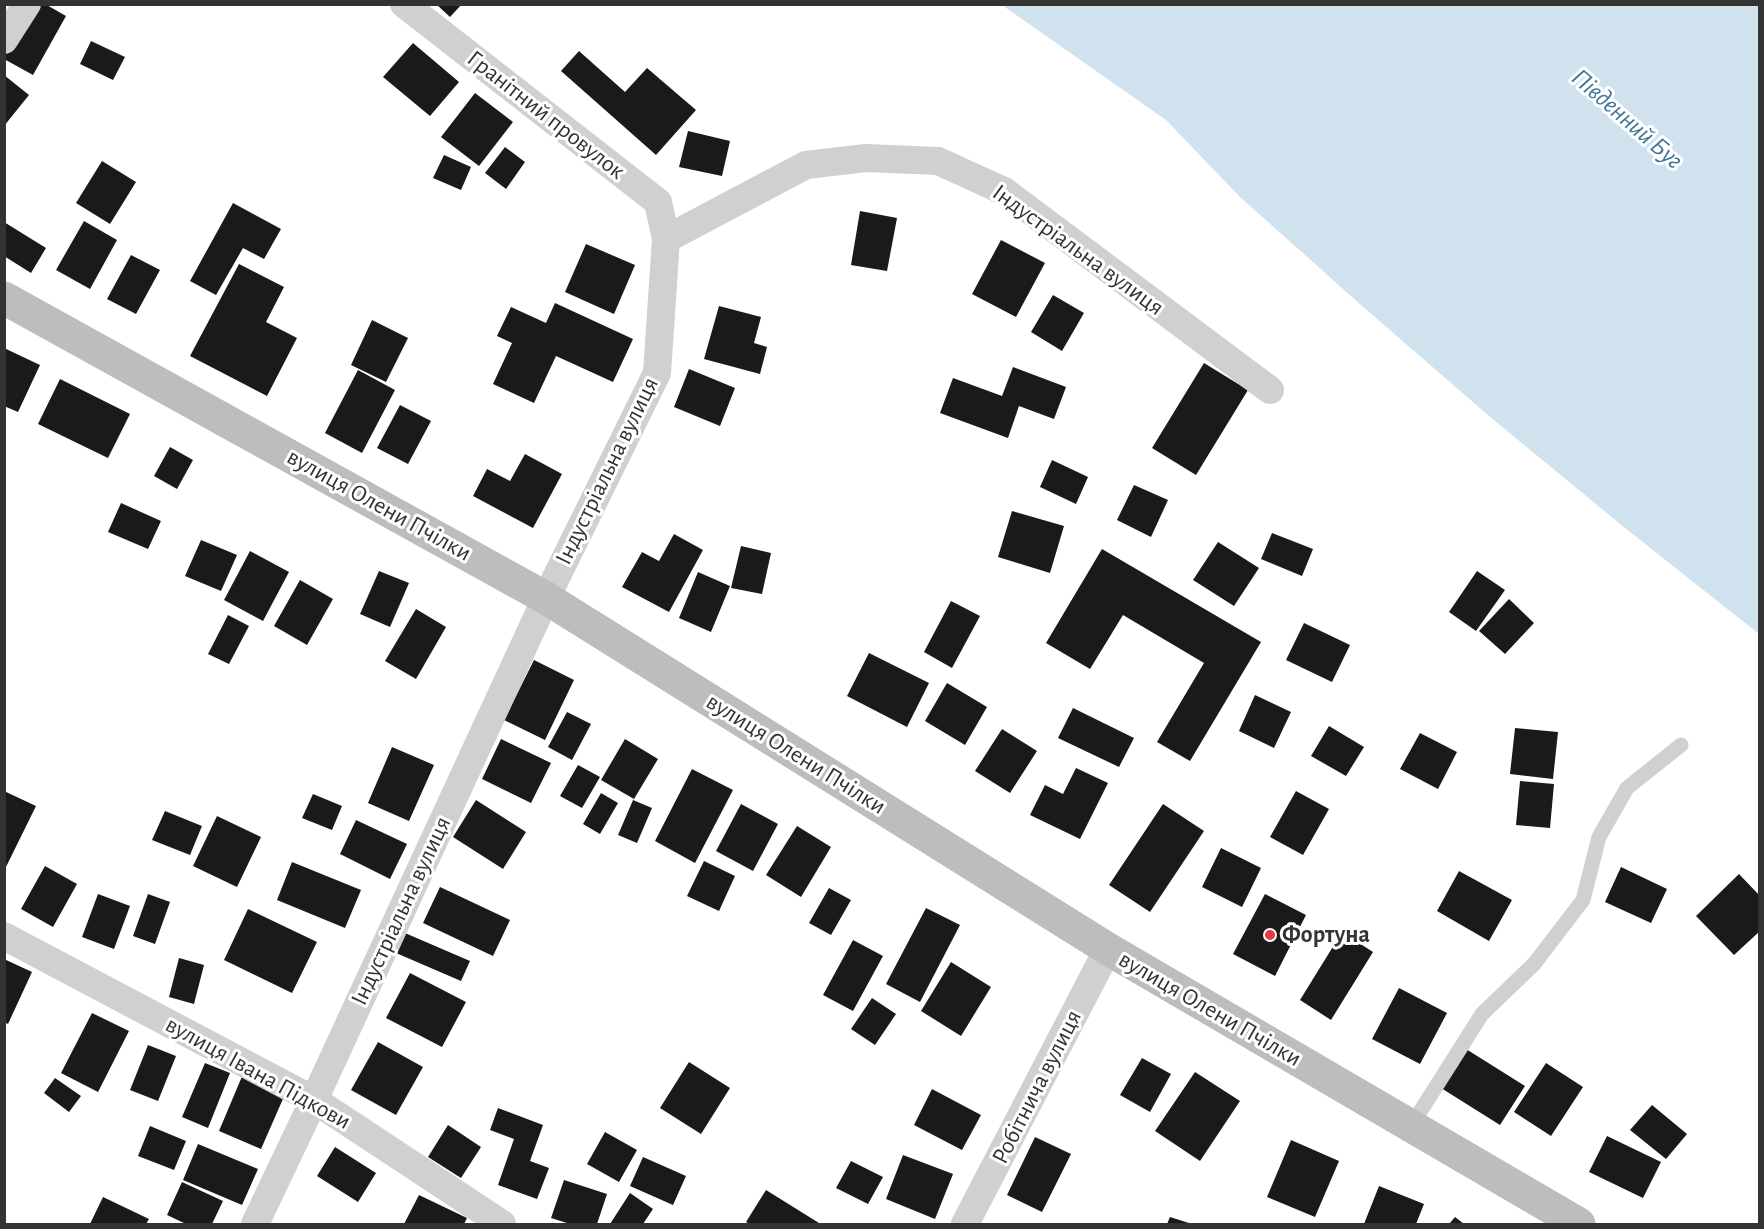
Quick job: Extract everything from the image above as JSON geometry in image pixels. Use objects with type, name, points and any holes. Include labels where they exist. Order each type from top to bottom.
[{"type":"street","points":[[4,40],[27,4]]},
{"type":"street","name":"Гранітний провулок","points":[[404,4],[658,202],[666,239]]},
{"type":"street","name":"Індустріальна вулиця","points":[[255,1224],[546,598],[657,373],[666,239],[806,165],[866,158],[938,161],[1004,191],[1270,390]]},
{"type":"street","name":"вулиця Олени Пчілки","points":[[4,298],[546,598],[1108,949],[1579,1224]]},
{"type":"street","name":"вулиця Івана Підкови","points":[[4,936],[314,1100],[502,1224]]},
{"type":"street","name":"Робітнича вулиця","points":[[965,1224],[1108,949]]},
{"type":"lane","points":[[1411,1126],[1482,1014],[1534,964],[1583,900],[1599,837],[1628,788],[1681,745]]},
{"type":"water","name":"Південний Буг","points":[[1002,5],[1759,5],[1759,634],[1489,416],[1240,197],[1166,120]]},
{"type":"building","points":[[30,4],[45,4],[66,16],[33,75],[4,59],[4,50]]},
{"type":"building","points":[[436,4],[462,4],[450,17]]},
{"type":"building","points":[[91,41],[125,57],[113,80],[80,64]]},
{"type":"building","points":[[413,43],[459,82],[430,116],[383,77]]},
{"type":"building","points":[[579,51],[625,92],[647,68],[696,110],[656,155],[561,71]]},
{"type":"building","points":[[4,75],[29,95],[4,126]]},
{"type":"building","points":[[475,93],[513,122],[479,166],[441,137]]},
{"type":"building","points":[[688,131],[730,141],[722,176],[679,167]]},
{"type":"building","points":[[505,147],[525,162],[506,189],[485,173]]},
{"type":"building","points":[[444,155],[471,167],[461,190],[433,178]]},
{"type":"building","points":[[102,161],[136,182],[110,224],[76,203]]},
{"type":"building","points":[[233,203],[281,229],[264,259],[243,248],[216,295],[190,281]]},
{"type":"building","points":[[860,211],[897,218],[887,271],[851,265]]},
{"type":"building","points":[[84,221],[117,240],[90,289],[56,270]]},
{"type":"building","points":[[4,222],[46,248],[31,273],[4,256]]},
{"type":"building","points":[[1001,240],[1045,263],[1016,317],[972,294]]},
{"type":"building","points":[[586,244],[635,265],[614,314],[565,292]]},
{"type":"building","points":[[131,255],[160,270],[136,314],[107,299]]},
{"type":"building","points":[[239,264],[284,287],[266,322],[297,338],[267,396],[190,356]]},
{"type":"building","points":[[1053,295],[1084,313],[1062,351],[1031,332]]},
{"type":"building","points":[[555,303],[633,339],[613,382],[556,356],[534,403],[493,384],[512,343],[497,336],[511,307],[546,323]]},
{"type":"building","points":[[719,306],[761,317],[754,343],[767,347],[760,374],[704,359]]},
{"type":"building","points":[[372,320],[408,338],[386,382],[351,365]]},
{"type":"building","points":[[4,348],[40,365],[18,412],[4,406]]},
{"type":"building","points":[[1204,363],[1248,390],[1196,475],[1152,448]]},
{"type":"building","points":[[1013,367],[1066,387],[1054,419],[1019,406],[1008,438],[940,413],[953,378],[1002,396]]},
{"type":"building","points":[[689,369],[735,388],[720,426],[674,407]]},
{"type":"building","points":[[358,370],[395,390],[362,453],[325,433]]},
{"type":"building","points":[[60,379],[130,414],[108,458],[38,424]]},
{"type":"building","points":[[400,405],[431,421],[408,464],[377,448]]},
{"type":"building","points":[[170,447],[193,460],[177,489],[154,476]]},
{"type":"building","points":[[525,454],[562,474],[533,528],[473,496],[487,469],[510,481]]},
{"type":"building","points":[[1052,460],[1088,477],[1076,504],[1040,487]]},
{"type":"building","points":[[1134,485],[1168,500],[1151,537],[1117,520]]},
{"type":"building","points":[[121,503],[161,521],[148,549],[108,532]]},
{"type":"building","points":[[1012,511],[1064,526],[1050,573],[998,557]]},
{"type":"building","points":[[1272,533],[1313,549],[1302,576],[1261,559]]},
{"type":"building","points":[[674,534],[703,550],[669,612],[622,587],[642,552],[659,561]]},
{"type":"building","points":[[201,540],[237,555],[221,591],[185,576]]},
{"type":"building","points":[[1218,542],[1259,568],[1234,606],[1193,580]]},
{"type":"building","points":[[741,546],[771,553],[762,594],[731,588]]},
{"type":"building","points":[[1102,549],[1261,642],[1190,761],[1157,742],[1204,663],[1123,615],[1090,669],[1046,643]]},
{"type":"building","points":[[250,551],[289,572],[263,621],[224,600]]},
{"type":"building","points":[[379,571],[409,583],[390,627],[360,614]]},
{"type":"building","points":[[1477,571],[1505,590],[1476,631],[1449,612]]},
{"type":"building","points":[[698,572],[730,586],[711,632],[679,618]]},
{"type":"building","points":[[300,580],[333,599],[307,645],[274,626]]},
{"type":"building","points":[[1509,599],[1534,623],[1505,654],[1479,631]]},
{"type":"building","points":[[951,601],[980,616],[952,668],[924,652]]},
{"type":"building","points":[[416,609],[446,627],[416,679],[385,661]]},
{"type":"building","points":[[228,615],[249,626],[229,664],[208,654]]},
{"type":"building","points":[[1304,623],[1350,645],[1332,682],[1286,660]]},
{"type":"building","points":[[869,653],[929,683],[907,727],[847,696]]},
{"type":"building","points":[[534,660],[574,680],[545,740],[504,720]]},
{"type":"building","points":[[947,683],[987,707],[965,745],[925,721]]},
{"type":"building","points":[[1255,695],[1291,712],[1274,748],[1239,731]]},
{"type":"building","points":[[1073,708],[1134,738],[1119,767],[1058,738]]},
{"type":"building","points":[[567,712],[591,724],[572,760],[548,747]]},
{"type":"building","points":[[1329,726],[1364,747],[1346,776],[1311,756]]},
{"type":"building","points":[[1515,728],[1558,732],[1553,779],[1510,774]]},
{"type":"building","points":[[1002,729],[1037,751],[1010,793],[975,771]]},
{"type":"building","points":[[1420,733],[1457,752],[1438,789],[1400,769]]},
{"type":"building","points":[[501,739],[551,763],[531,803],[482,779]]},
{"type":"building","points":[[625,739],[658,759],[634,799],[601,780]]},
{"type":"building","points":[[392,747],[434,765],[409,821],[368,803]]},
{"type":"building","points":[[578,765],[600,777],[582,808],[560,796]]},
{"type":"building","points":[[1076,768],[1108,783],[1080,839],[1030,815],[1045,785],[1063,794]]},
{"type":"building","points":[[692,769],[733,790],[695,863],[655,841]]},
{"type":"building","points":[[1520,781],[1554,784],[1550,828],[1516,825]]},
{"type":"building","points":[[4,791],[36,806],[4,871]]},
{"type":"building","points":[[1296,791],[1329,809],[1303,855],[1270,837]]},
{"type":"building","points":[[601,793],[618,803],[600,834],[583,824]]},
{"type":"building","points":[[313,794],[342,806],[332,830],[302,818]]},
{"type":"building","points":[[476,800],[526,832],[503,869],[453,837]]},
{"type":"building","points":[[633,800],[652,808],[637,843],[618,835]]},
{"type":"building","points":[[741,804],[778,824],[753,871],[716,851]]},
{"type":"building","points":[[1163,804],[1204,831],[1150,912],[1109,885]]},
{"type":"building","points":[[165,811],[202,826],[190,855],[152,840]]},
{"type":"building","points":[[217,816],[261,837],[237,887],[193,866]]},
{"type":"building","points":[[356,820],[407,844],[390,879],[340,854]]},
{"type":"building","points":[[797,826],[831,847],[801,897],[766,875]]},
{"type":"building","points":[[1221,848],[1261,868],[1242,907],[1202,887]]},
{"type":"building","points":[[704,861],[735,876],[719,911],[687,896]]},
{"type":"building","points":[[292,862],[361,890],[345,928],[277,900]]},
{"type":"building","points":[[45,866],[77,884],[53,927],[21,909]]},
{"type":"building","points":[[1621,867],[1667,889],[1651,923],[1605,902]]},
{"type":"building","points":[[1459,871],[1512,900],[1489,941],[1437,911]]},
{"type":"building","points":[[1739,874],[1760,896],[1760,931],[1734,955],[1696,916]]},
{"type":"building","points":[[440,887],[510,920],[493,956],[423,923]]},
{"type":"building","points":[[829,888],[851,900],[831,935],[809,923]]},
{"type":"building","points":[[98,894],[130,906],[114,949],[82,937]]},
{"type":"building","points":[[148,894],[170,902],[155,944],[133,936]]},
{"type":"building","name":"Фортуна","points":[[1265,894],[1306,915],[1275,976],[1233,954]]},
{"type":"building","points":[[926,908],[960,925],[920,1002],[886,984]]},
{"type":"building","points":[[248,909],[317,942],[292,993],[224,960]]},
{"type":"building","points":[[1342,932],[1373,952],[1331,1020],[1300,1000]]},
{"type":"building","points":[[405,933],[470,961],[461,981],[396,953]]},
{"type":"building","points":[[853,940],[883,956],[853,1011],[823,995]]},
{"type":"building","points":[[179,958],[204,965],[194,1004],[169,997]]},
{"type":"building","points":[[4,959],[32,972],[8,1024],[4,1022]]},
{"type":"building","points":[[951,962],[991,987],[961,1036],[921,1011]]},
{"type":"building","points":[[410,973],[466,1002],[442,1047],[386,1018]]},
{"type":"building","points":[[1399,988],[1447,1013],[1420,1064],[1372,1039]]},
{"type":"building","points":[[872,998],[896,1014],[875,1045],[851,1029]]},
{"type":"building","points":[[92,1013],[129,1031],[98,1092],[61,1073]]},
{"type":"building","points":[[378,1042],[423,1067],[396,1115],[351,1090]]},
{"type":"building","points":[[148,1045],[176,1056],[158,1101],[130,1090]]},
{"type":"building","points":[[1466,1049],[1525,1086],[1500,1125],[1441,1088]]},
{"type":"building","points":[[1142,1058],[1171,1074],[1150,1112],[1120,1095]]},
{"type":"building","points":[[689,1062],[730,1088],[701,1134],[660,1108]]},
{"type":"building","points":[[205,1063],[230,1073],[208,1128],[182,1117]]},
{"type":"building","points":[[1546,1063],[1583,1087],[1551,1136],[1514,1112]]},
{"type":"building","points":[[1195,1072],[1240,1101],[1200,1161],[1155,1131]]},
{"type":"building","points":[[243,1074],[286,1092],[261,1149],[219,1131]]},
{"type":"building","points":[[55,1078],[81,1096],[69,1112],[44,1093]]},
{"type":"building","points":[[932,1089],[981,1115],[962,1150],[914,1125]]},
{"type":"building","points":[[1652,1105],[1687,1134],[1666,1159],[1630,1130]]},
{"type":"building","points":[[498,1108],[543,1125],[530,1161],[549,1168],[537,1199],[498,1185],[514,1139],[490,1130]]},
{"type":"building","points":[[448,1125],[481,1147],[461,1178],[428,1157]]},
{"type":"building","points":[[150,1126],[186,1141],[174,1170],[138,1156]]},
{"type":"building","points":[[605,1132],[637,1150],[619,1182],[587,1164]]},
{"type":"building","points":[[1607,1136],[1661,1162],[1643,1198],[1589,1172]]},
{"type":"building","points":[[1035,1137],[1071,1154],[1042,1212],[1007,1195]]},
{"type":"building","points":[[1291,1140],[1339,1161],[1315,1217],[1267,1197]]},
{"type":"building","points":[[198,1144],[258,1169],[242,1205],[183,1180]]},
{"type":"building","points":[[335,1147],[376,1173],[358,1202],[317,1176]]},
{"type":"building","points":[[903,1155],[953,1174],[935,1219],[886,1199]]},
{"type":"building","points":[[643,1157],[686,1176],[673,1205],[630,1186]]},
{"type":"building","points":[[851,1161],[883,1177],[868,1204],[836,1188]]},
{"type":"building","points":[[564,1180],[607,1194],[597,1224],[570,1224],[551,1218]]},
{"type":"building","points":[[182,1182],[223,1201],[212,1224],[186,1224],[167,1215]]},
{"type":"building","points":[[1379,1186],[1424,1204],[1416,1224],[1364,1224]]},
{"type":"building","points":[[766,1190],[819,1223],[750,1224],[746,1222]]},
{"type":"building","points":[[630,1193],[653,1209],[643,1224],[610,1224]]},
{"type":"building","points":[[419,1195],[467,1218],[464,1224],[404,1224]]},
{"type":"building","points":[[103,1197],[149,1219],[146,1224],[90,1224]]},
{"type":"building","points":[[1170,1217],[1192,1224],[1167,1224]]},
{"type":"building","points":[[1455,1217],[1464,1224],[1449,1224]]},
{"type":"place","name":"Фортуна","points":[[1270,935]]}]
